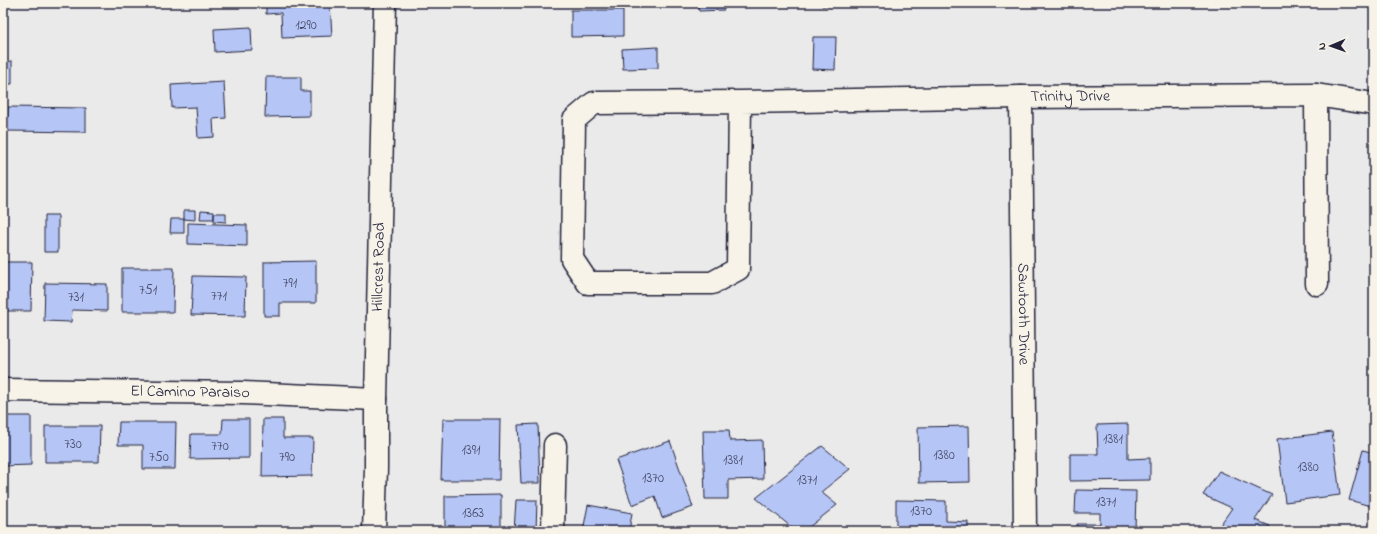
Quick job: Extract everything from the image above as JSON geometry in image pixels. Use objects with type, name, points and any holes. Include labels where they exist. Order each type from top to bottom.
[{"type":"street","name":"Hillcrest Road","points":[[374,531],[385,3]]},
{"type":"street","name":"Trinity Drive","points":[[740,102],[738,269],[712,283],[588,283],[572,259],[574,120],[594,103],[1021,97],[1316,95],[1374,104]]},
{"type":"street","points":[[1316,95],[1317,284]]},
{"type":"street","name":"Sawtooth Drive","points":[[1021,97],[1024,531]]},
{"type":"street","name":"El Camino Paraiso","points":[[3,390],[243,393],[376,399]]},
{"type":"street","points":[[553,531],[555,445]]},
{"type":"building","points":[[266,3],[330,3],[332,36],[282,38],[281,13],[266,14]]},
{"type":"building","points":[[698,3],[724,3],[724,10],[699,11]]},
{"type":"building","points":[[822,3],[842,3],[842,5],[822,6]]},
{"type":"building","points":[[571,10],[623,10],[623,36],[571,37]]},
{"type":"building","points":[[251,27],[252,50],[215,52],[214,29]]},
{"type":"building","points":[[813,37],[836,37],[835,70],[812,69]]},
{"type":"building","points":[[658,47],[658,68],[623,69],[622,49]]},
{"type":"building","points":[[12,61],[12,84],[3,84],[3,62]]},
{"type":"building","points":[[266,77],[301,77],[301,91],[310,91],[310,116],[265,117]]},
{"type":"building","points":[[224,82],[226,118],[213,119],[214,137],[198,138],[196,107],[172,108],[171,85]]},
{"type":"building","points":[[8,107],[86,108],[86,132],[7,131]]},
{"type":"building","points":[[184,210],[195,210],[195,220],[184,219]]},
{"type":"building","points":[[201,210],[214,211],[214,219],[200,219]]},
{"type":"building","points":[[214,213],[226,213],[226,222],[214,221]]},
{"type":"building","points":[[44,216],[58,216],[58,252],[44,252]]},
{"type":"building","points":[[171,219],[184,219],[184,233],[170,233]]},
{"type":"building","points":[[188,223],[247,225],[247,246],[188,244]]},
{"type":"building","points":[[316,261],[316,303],[280,303],[280,316],[264,316],[264,262]]},
{"type":"building","points":[[3,262],[32,262],[31,311],[3,311]]},
{"type":"building","points":[[122,268],[174,268],[173,312],[122,312]]},
{"type":"building","points":[[193,276],[246,277],[245,316],[191,315]]},
{"type":"building","points":[[45,283],[107,284],[107,311],[72,310],[71,322],[44,321]]},
{"type":"building","points":[[3,416],[31,416],[31,465],[3,466]]},
{"type":"building","points":[[223,419],[249,419],[249,458],[190,459],[191,434],[222,434]]},
{"type":"building","points":[[263,419],[283,419],[283,438],[313,438],[312,476],[262,477]]},
{"type":"building","points":[[443,419],[500,419],[499,480],[441,480]]},
{"type":"building","points":[[119,422],[176,422],[175,469],[143,469],[143,445],[118,445]]},
{"type":"building","points":[[538,424],[540,483],[521,483],[518,425]]},
{"type":"building","points":[[1128,424],[1128,459],[1150,458],[1150,480],[1070,481],[1070,454],[1098,454],[1097,425]]},
{"type":"building","points":[[45,426],[100,426],[99,462],[45,462]]},
{"type":"building","points":[[969,426],[970,482],[919,483],[918,427]]},
{"type":"building","points":[[703,430],[729,430],[730,441],[762,440],[763,479],[728,480],[728,499],[705,499]]},
{"type":"building","points":[[1332,432],[1340,495],[1285,502],[1277,439]]},
{"type":"building","points":[[670,441],[693,507],[662,518],[655,496],[632,505],[616,460]]},
{"type":"building","points":[[822,446],[850,469],[821,492],[837,505],[804,531],[796,531],[756,498]]},
{"type":"building","points":[[1363,450],[1374,453],[1374,507],[1349,500]]},
{"type":"building","points":[[1219,471],[1272,495],[1255,520],[1270,526],[1266,531],[1225,531],[1218,528],[1232,508],[1203,495]]},
{"type":"building","points":[[1076,490],[1136,491],[1135,531],[1077,531],[1077,524],[1100,524],[1100,513],[1075,513]]},
{"type":"building","points":[[501,495],[501,531],[445,531],[445,496]]},
{"type":"building","points":[[516,500],[537,500],[536,531],[514,531]]},
{"type":"building","points":[[896,500],[946,501],[946,521],[968,522],[968,531],[916,531],[916,529],[896,529]]},
{"type":"building","points":[[588,505],[632,513],[629,531],[583,531]]}]
